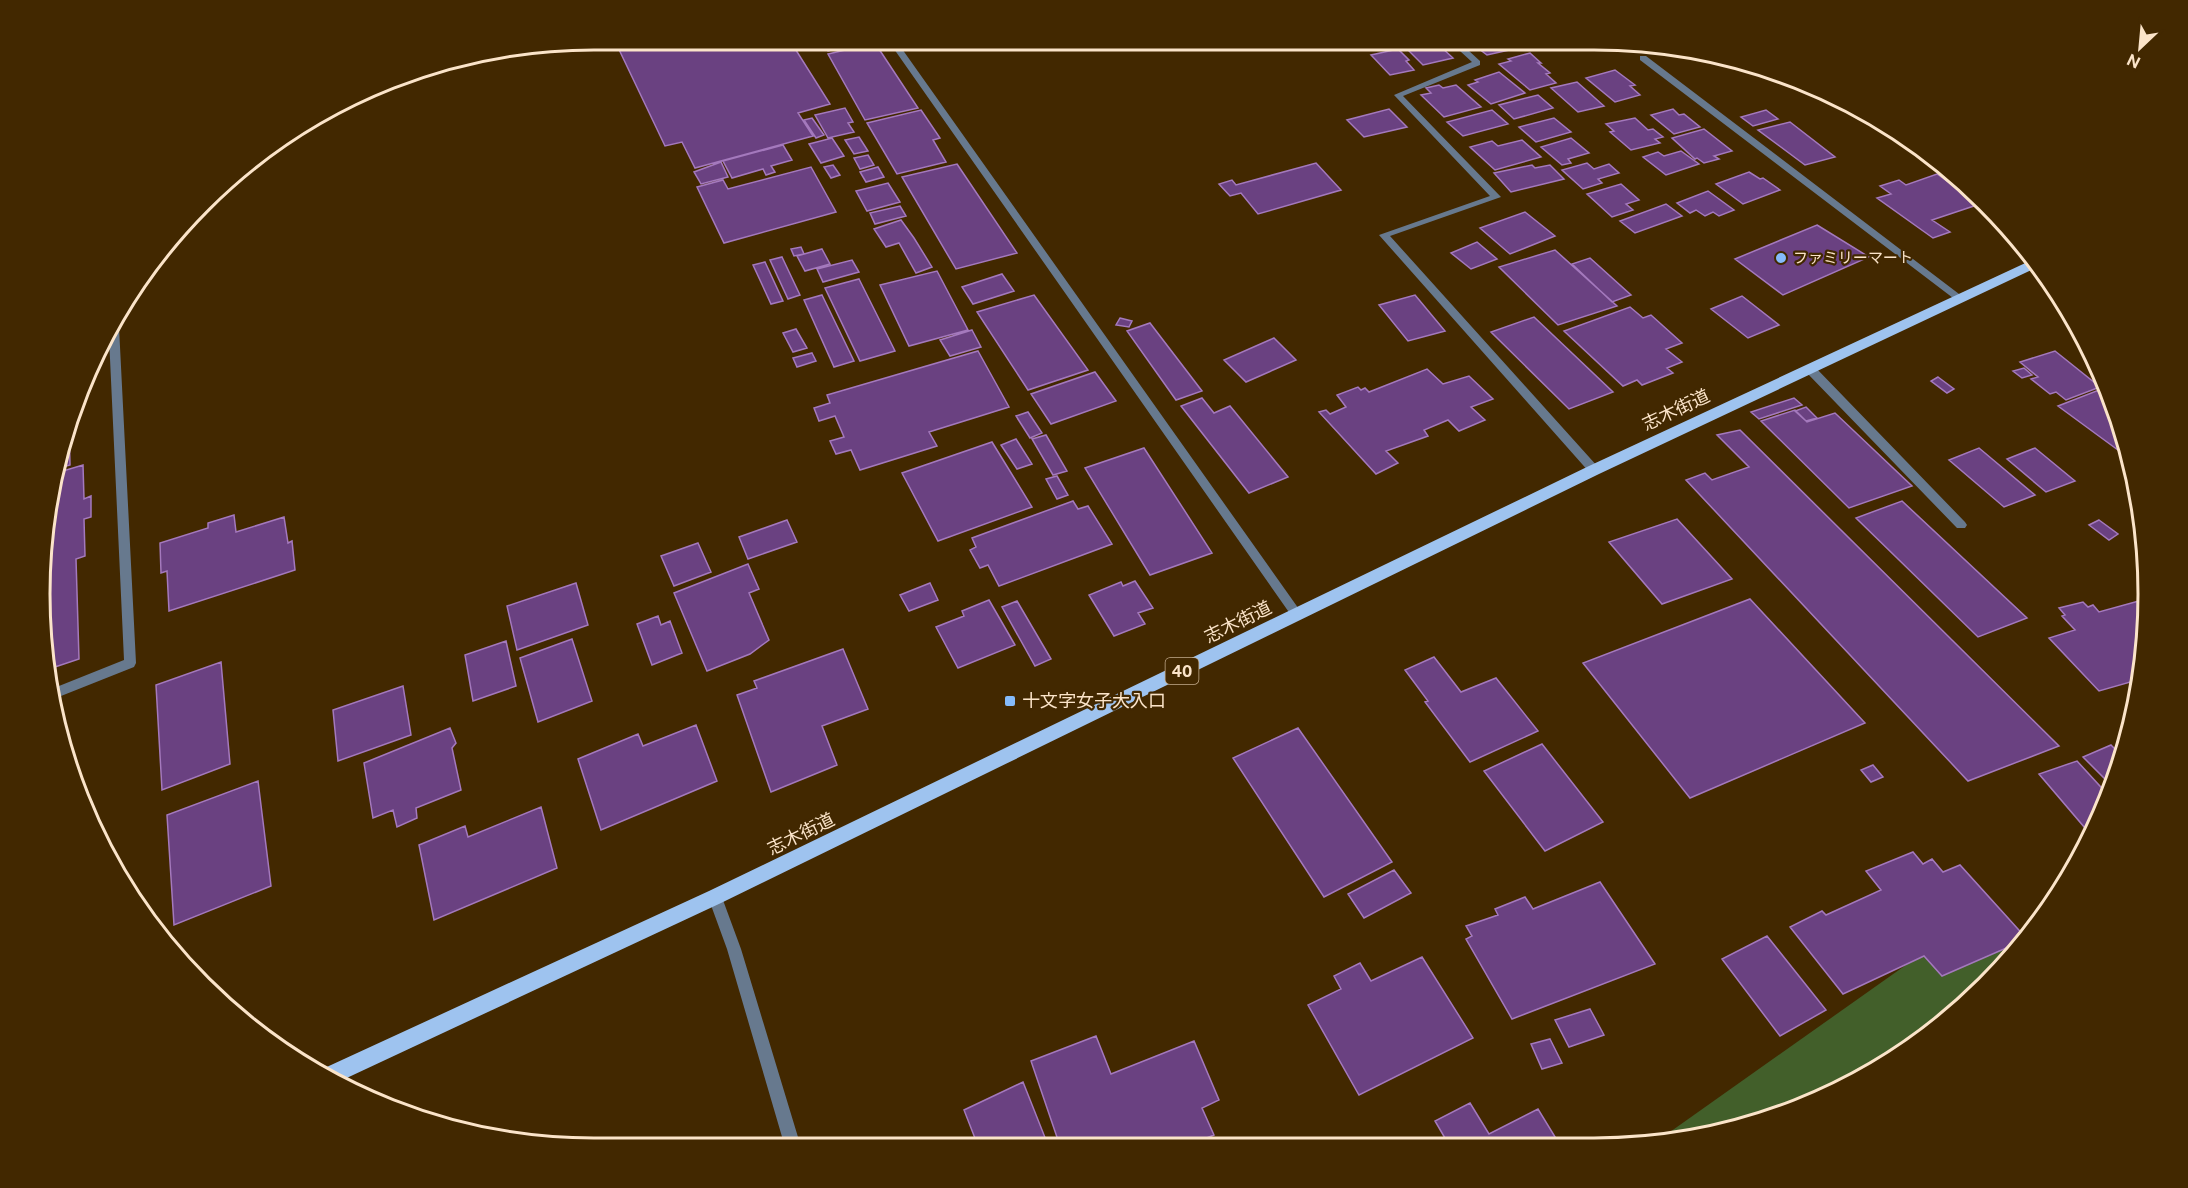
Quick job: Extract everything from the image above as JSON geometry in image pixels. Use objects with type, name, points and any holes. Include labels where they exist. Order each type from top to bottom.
[{"type":"main road","name":"志木街道","points":[[336,1073],[715,897],[1594,470],[2029,266]]},
{"type":"street","points":[[899,50],[1296,615]]},
{"type":"street","points":[[1463,50],[1477,63],[1398,95],[1496,196],[1384,235],[1594,470]]},
{"type":"street","points":[[1643,58],[1960,299]]},
{"type":"street","points":[[59,692],[130,663],[114,337]]},
{"type":"street","points":[[1811,370],[1961,525]]},
{"type":"street","points":[[715,897],[734,949],[790,1138]]},
{"type":"path","points":[[903,56],[928,50]]},
{"type":"green space","points":[[1978,914],[2019,934],[1979,979],[1953,1003],[1897,1047],[1866,1066],[1769,1110],[1735,1120],[1668,1134]]},
{"type":"building","points":[[619,50],[796,50],[830,104],[798,113],[813,136],[695,168],[682,142],[665,146]]},
{"type":"building","points":[[845,50],[880,50],[918,108],[865,120],[828,54]]},
{"type":"building","points":[[1399,50],[1409,60],[1406,61],[1414,70],[1390,75],[1371,55]]},
{"type":"building","points":[[1408,50],[1444,50],[1453,58],[1423,65]]},
{"type":"building","points":[[1480,50],[1509,50],[1487,55]]},
{"type":"building","points":[[1530,53],[1550,73],[1546,74],[1556,83],[1530,90],[1499,64]]},
{"type":"building","points":[[1615,70],[1635,85],[1630,86],[1640,95],[1615,102],[1586,78]]},
{"type":"building","points":[[1499,72],[1525,93],[1491,104],[1468,85],[1478,82],[1475,80]]},
{"type":"building","points":[[1577,82],[1604,106],[1578,112],[1551,88]]},
{"type":"building","points":[[1439,85],[1443,88],[1456,85],[1481,107],[1444,117],[1421,95],[1431,93],[1426,88]]},
{"type":"building","points":[[1538,95],[1553,108],[1514,119],[1499,105]]},
{"type":"building","points":[[845,108],[853,122],[848,123],[854,132],[828,138],[815,115]]},
{"type":"building","points":[[1389,109],[1407,127],[1364,137],[1347,120]]},
{"type":"building","points":[[1673,109],[1679,115],[1684,114],[1700,127],[1674,134],[1651,115]]},
{"type":"building","points":[[921,110],[940,138],[933,140],[946,162],[897,174],[867,123]]},
{"type":"building","points":[[1492,110],[1508,124],[1463,136],[1447,122]]},
{"type":"building","points":[[1766,110],[1778,119],[1753,126],[1741,117]]},
{"type":"building","points":[[812,118],[824,135],[816,138],[804,120]]},
{"type":"building","points":[[1554,118],[1571,132],[1536,142],[1519,127]]},
{"type":"building","points":[[1635,118],[1648,130],[1653,129],[1663,137],[1655,139],[1660,143],[1631,150],[1610,132],[1614,131],[1606,124]]},
{"type":"building","points":[[1790,122],[1835,157],[1805,165],[1758,130]]},
{"type":"building","points":[[1704,129],[1732,151],[1714,156],[1719,159],[1704,163],[1695,159],[1672,138]]},
{"type":"building","points":[[859,137],[868,151],[854,154],[845,140]]},
{"type":"building","points":[[832,138],[844,156],[821,163],[809,144]]},
{"type":"building","points":[[1571,138],[1589,153],[1568,159],[1571,163],[1562,165],[1541,147]]},
{"type":"building","points":[[1522,140],[1541,157],[1495,170],[1470,147],[1492,141],[1498,146]]},
{"type":"building","points":[[783,145],[792,160],[771,166],[775,172],[766,175],[763,169],[732,178],[723,161]]},
{"type":"building","points":[[1681,151],[1699,164],[1666,175],[1643,157],[1658,152],[1664,156]]},
{"type":"building","points":[[868,155],[874,165],[860,169],[854,158]]},
{"type":"building","points":[[721,162],[728,177],[701,184],[694,172]]},
{"type":"building","points":[[1316,163],[1341,190],[1258,214],[1241,193],[1230,196],[1219,184],[1232,180],[1236,185]]},
{"type":"building","points":[[1587,163],[1594,169],[1609,164],[1619,173],[1598,179],[1602,183],[1583,189],[1562,170]]},
{"type":"building","points":[[957,164],[1017,253],[956,269],[902,177]]},
{"type":"building","points":[[833,165],[840,175],[831,178],[824,167]]},
{"type":"building","points":[[1532,165],[1535,168],[1550,165],[1564,179],[1511,192],[1494,173]]},
{"type":"building","points":[[811,167],[836,212],[724,243],[697,187],[723,180],[728,189]]},
{"type":"building","points":[[878,167],[884,177],[866,182],[860,172]]},
{"type":"building","points":[[1749,172],[1760,179],[1763,178],[1780,190],[1743,204],[1716,184]]},
{"type":"building","points":[[1937,174],[1975,206],[1932,220],[1950,232],[1933,238],[1877,198],[1891,194],[1880,186],[1899,180],[1906,185]]},
{"type":"building","points":[[888,183],[900,202],[867,211],[856,191]]},
{"type":"building","points":[[1621,184],[1639,200],[1626,204],[1633,210],[1612,217],[1587,194]]},
{"type":"building","points":[[1708,191],[1734,210],[1719,216],[1713,212],[1705,216],[1696,210],[1690,213],[1677,203]]},
{"type":"building","points":[[1666,204],[1682,216],[1635,233],[1620,221]]},
{"type":"building","points":[[900,206],[906,216],[875,224],[870,213]]},
{"type":"building","points":[[1525,212],[1555,236],[1510,254],[1480,228]]},
{"type":"building","points":[[901,220],[932,267],[916,273],[899,243],[886,247],[874,229]]},
{"type":"building","points":[[1817,225],[1869,257],[1783,295],[1735,259]]},
{"type":"building","points":[[1477,242],[1497,259],[1471,269],[1451,253]]},
{"type":"building","points":[[801,247],[804,254],[794,256],[791,249]]},
{"type":"building","points":[[822,249],[830,264],[805,271],[797,256]]},
{"type":"building","points":[[1555,250],[1617,306],[1558,325],[1499,267]]},
{"type":"building","points":[[782,257],[800,295],[788,299],[770,260]]},
{"type":"building","points":[[1590,258],[1631,295],[1612,302],[1572,264]]},
{"type":"building","points":[[852,260],[859,272],[823,282],[817,269]]},
{"type":"building","points":[[765,262],[783,301],[771,304],[753,265]]},
{"type":"building","points":[[937,271],[968,330],[909,346],[880,285]]},
{"type":"building","points":[[1002,274],[1014,291],[973,304],[962,287]]},
{"type":"building","points":[[859,279],[895,351],[860,361],[825,288]]},
{"type":"building","points":[[822,295],[854,361],[834,367],[804,300]]},
{"type":"building","points":[[1034,295],[1088,370],[1028,390],[977,312]]},
{"type":"building","points":[[1415,295],[1445,331],[1408,341],[1379,305]]},
{"type":"building","points":[[1742,296],[1779,325],[1748,338],[1711,309]]},
{"type":"building","points":[[1630,307],[1643,318],[1651,315],[1682,343],[1666,349],[1682,362],[1667,368],[1673,373],[1642,385],[1637,380],[1623,386],[1564,331]]},
{"type":"building","points":[[1534,317],[1613,392],[1569,409],[1491,332]]},
{"type":"building","points":[[1120,318],[1132,321],[1129,327],[1116,325]]},
{"type":"building","points":[[1150,323],[1202,391],[1176,400],[1127,331]]},
{"type":"building","points":[[796,329],[807,348],[793,352],[783,333]]},
{"type":"building","points":[[972,330],[981,347],[950,356],[940,340]]},
{"type":"building","points":[[1274,338],[1296,360],[1246,382],[1224,360]]},
{"type":"building","points":[[978,351],[1009,407],[929,432],[937,446],[860,470],[851,450],[836,454],[830,441],[844,437],[835,416],[819,421],[814,408],[830,403],[827,395]]},
{"type":"building","points":[[2055,351],[2096,384],[2098,388],[2066,400],[2056,392],[2050,394],[2031,379],[2038,377],[2020,362]]},
{"type":"building","points":[[812,353],[816,361],[797,367],[793,358]]},
{"type":"building","points":[[2024,368],[2032,375],[2022,378],[2013,371]]},
{"type":"building","points":[[1427,369],[1443,384],[1469,376],[1493,399],[1471,407],[1485,420],[1459,431],[1448,420],[1424,430],[1428,436],[1386,451],[1398,463],[1376,474],[1319,412],[1326,410],[1330,414],[1346,407],[1337,395],[1358,387],[1361,390],[1365,388],[1369,392]]},
{"type":"building","points":[[1095,372],[1116,401],[1051,424],[1031,394]]},
{"type":"building","points":[[1938,377],[1954,389],[1947,393],[1931,381]]},
{"type":"building","points":[[2099,390],[2119,451],[2058,406]]},
{"type":"building","points":[[1202,398],[1214,413],[1230,406],[1288,477],[1249,493],[1181,406]]},
{"type":"building","points":[[1794,398],[1802,405],[1759,419],[1751,412]]},
{"type":"building","points":[[1806,407],[1817,418],[1806,421],[1795,411]]},
{"type":"building","points":[[1795,410],[1807,422],[1835,413],[1912,486],[1849,508],[1761,421]]},
{"type":"building","points":[[1028,412],[1042,433],[1030,438],[1016,416]]},
{"type":"building","points":[[1740,430],[2059,746],[1968,781],[1686,480],[1705,473],[1712,480],[1749,467],[1717,435]]},
{"type":"building","points":[[1046,435],[1067,471],[1053,475],[1032,439]]},
{"type":"building","points":[[1016,439],[1032,464],[1017,469],[1001,445]]},
{"type":"building","points":[[992,442],[1032,507],[938,541],[902,473]]},
{"type":"building","points":[[70,448],[70,465],[65,466]]},
{"type":"building","points":[[1144,448],[1212,553],[1150,575],[1085,468]]},
{"type":"building","points":[[1979,448],[2035,495],[2004,507],[1949,460]]},
{"type":"building","points":[[2035,448],[2075,481],[2046,492],[2007,459]]},
{"type":"building","points":[[83,465],[84,499],[91,496],[91,517],[84,519],[85,556],[76,559],[79,659],[54,667],[51,630],[51,558],[54,523],[64,471]]},
{"type":"building","points":[[1057,476],[1068,495],[1057,499],[1046,479]]},
{"type":"building","points":[[1073,501],[1078,509],[1088,506],[1112,544],[999,586],[988,565],[980,568],[970,550],[976,547],[972,538]]},
{"type":"building","points":[[1902,501],[2027,618],[1978,637],[1856,518]]},
{"type":"building","points":[[234,515],[236,532],[284,517],[288,543],[292,541],[295,570],[169,611],[167,571],[161,573],[160,543],[208,528],[208,523]]},
{"type":"building","points":[[1677,519],[1732,579],[1662,604],[1609,542]]},
{"type":"building","points":[[787,520],[797,542],[748,559],[739,537]]},
{"type":"building","points":[[2099,520],[2118,534],[2109,540],[2089,525]]},
{"type":"building","points":[[698,543],[711,572],[674,586],[661,556]]},
{"type":"building","points":[[748,564],[759,589],[749,593],[769,640],[750,654],[707,671],[674,593]]},
{"type":"building","points":[[1135,581],[1153,608],[1138,613],[1145,624],[1114,636],[1089,595],[1121,582],[1123,586]]},
{"type":"building","points":[[576,583],[588,625],[517,650],[507,606]]},
{"type":"building","points":[[930,583],[938,600],[909,611],[900,595]]},
{"type":"building","points":[[1750,599],[1865,723],[1690,798],[1583,663]]},
{"type":"building","points":[[989,600],[1015,645],[958,668],[936,627],[964,616],[962,611]]},
{"type":"building","points":[[1017,601],[1051,659],[1035,666],[1002,607]]},
{"type":"building","points":[[2138,601],[2131,682],[2099,691],[2049,638],[2075,630],[2062,616],[2065,615],[2059,608],[2083,602],[2088,607],[2093,605],[2099,612]]},
{"type":"building","points":[[658,616],[661,625],[670,621],[682,653],[652,665],[637,624]]},
{"type":"building","points":[[572,639],[592,701],[538,722],[520,658]]},
{"type":"building","points":[[506,641],[516,686],[473,701],[465,655]]},
{"type":"building","points":[[843,649],[868,709],[822,726],[837,765],[771,792],[737,695],[757,688],[754,681]]},
{"type":"building","points":[[1434,657],[1461,692],[1496,678],[1538,731],[1470,762],[1425,702],[1428,701],[1405,670]]},
{"type":"building","points":[[221,662],[230,764],[162,790],[156,685]]},
{"type":"building","points":[[403,686],[411,735],[338,761],[333,710]]},
{"type":"building","points":[[696,725],[717,781],[601,830],[578,759],[638,734],[643,746]]},
{"type":"building","points":[[450,728],[456,743],[452,748],[461,790],[416,808],[417,818],[397,827],[393,810],[373,818],[364,763]]},
{"type":"building","points":[[1298,728],[1392,862],[1324,897],[1233,758]]},
{"type":"building","points":[[1542,744],[1603,822],[1545,851],[1484,771]]},
{"type":"building","points":[[2111,745],[2116,750],[2106,780],[2083,757]]},
{"type":"building","points":[[2077,761],[2102,789],[2085,828],[2039,774]]},
{"type":"building","points":[[1873,765],[1883,777],[1871,782],[1861,770]]},
{"type":"building","points":[[258,781],[271,886],[174,925],[167,815]]},
{"type":"building","points":[[541,807],[557,868],[434,920],[419,845],[465,826],[468,837]]},
{"type":"building","points":[[1913,852],[1923,864],[1932,859],[1943,872],[1960,865],[2020,932],[2008,947],[1942,976],[1924,956],[1843,994],[1790,927],[1822,911],[1826,915],[1881,890],[1866,871]]},
{"type":"building","points":[[1394,870],[1411,893],[1364,918],[1348,894]]},
{"type":"building","points":[[1600,882],[1655,964],[1512,1019],[1466,939],[1472,936],[1466,926],[1498,915],[1495,909],[1525,897],[1533,909]]},
{"type":"building","points":[[1767,936],[1826,1010],[1780,1036],[1722,959]]},
{"type":"building","points":[[1422,957],[1473,1038],[1359,1095],[1308,1005],[1341,989],[1334,976],[1360,963],[1371,981]]},
{"type":"building","points":[[1590,1009],[1604,1035],[1569,1047],[1555,1020]]},
{"type":"building","points":[[1096,1036],[1111,1074],[1194,1041],[1219,1100],[1202,1108],[1214,1135],[1207,1138],[1057,1138],[1031,1061]]},
{"type":"building","points":[[1550,1039],[1562,1063],[1542,1069],[1531,1044]]},
{"type":"building","points":[[1023,1082],[1045,1138],[975,1138],[964,1110]]},
{"type":"building","points":[[1470,1103],[1489,1134],[1538,1109],[1556,1138],[1445,1138],[1435,1121]]},
{"type":"place","name":"ファミリーマート","points":[[1781,258]]},
{"type":"place","name":"十文字女子大入口","points":[[1010,701]]}]
